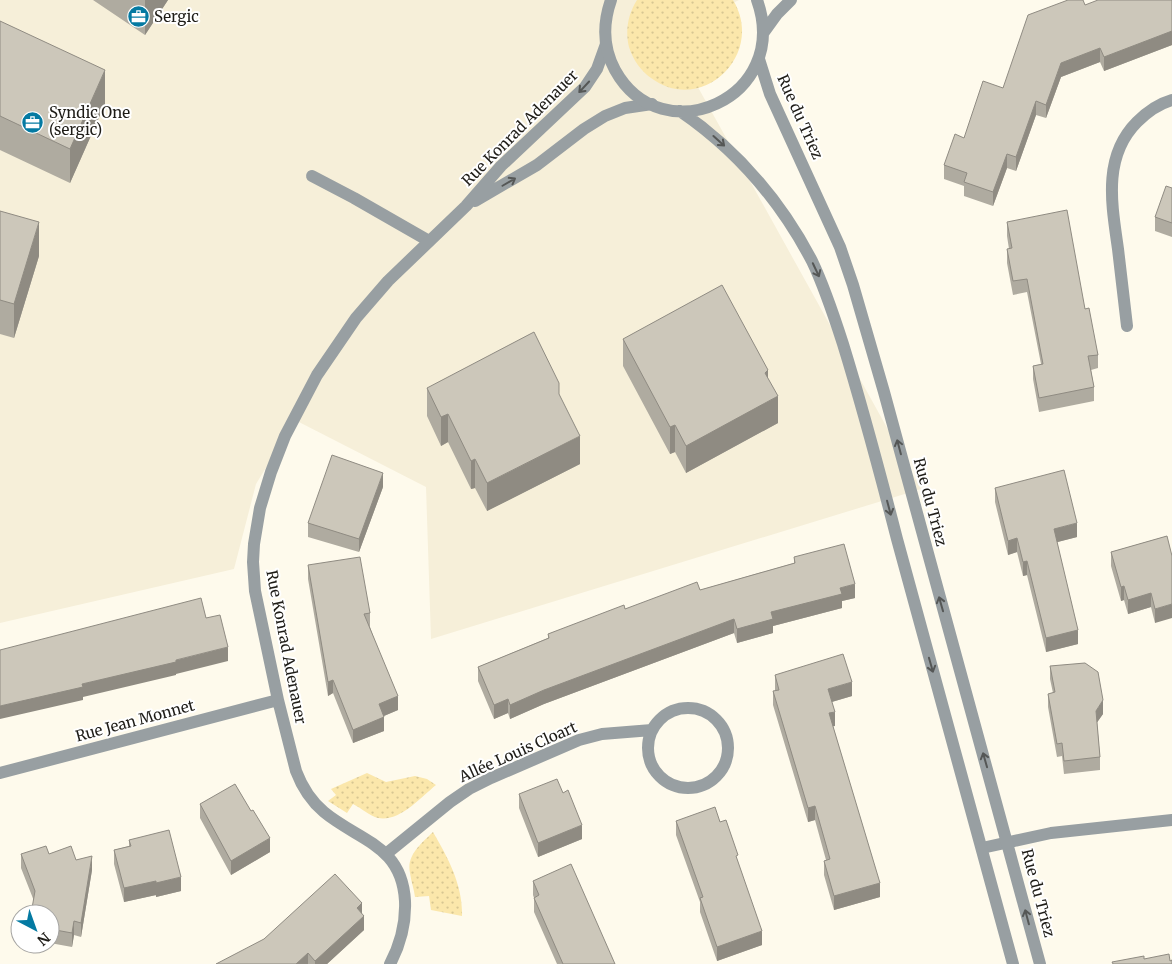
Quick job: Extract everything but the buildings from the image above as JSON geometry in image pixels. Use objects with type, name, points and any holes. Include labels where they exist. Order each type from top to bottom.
[{"type":"street","points":[[612,0],[605,23],[606,44],[612,66],[621,80],[633,92],[652,104],[680,111],[706,108],[728,98],[747,81],[759,59],[764,32],[757,0]]},
{"type":"street","points":[[764,32],[777,14],[791,0]]},
{"type":"street","name":"Rue Konrad Adenauer","points":[[390,964],[402,935],[405,908],[401,882],[397,870],[386,854],[368,839],[324,812],[307,793],[296,771],[278,700],[255,591],[253,562],[256,526],[269,479],[294,417],[338,343],[378,292],[429,240],[466,206],[501,166],[585,87],[597,69],[606,44]]},
{"type":"street","name":"Rue du Triez","points":[[759,59],[770,94],[840,247],[853,285],[1040,964]]},
{"type":"street","points":[[1127,326],[1112,204],[1114,163],[1124,138],[1131,127],[1152,109],[1172,100]]},
{"type":"street","name":"Rue Konrad Adenauer","points":[[466,206],[537,165],[584,129],[605,116],[625,108],[652,104]]},
{"type":"street","points":[[680,111],[732,152],[769,192],[794,230],[822,282],[837,322],[864,414],[1013,964]]},
{"type":"street","points":[[312,176],[429,240]]},
{"type":"street","name":"Rue Jean Monnet","points":[[0,773],[278,700]]},
{"type":"street","points":[[684,708],[698,709],[710,714],[720,723],[726,734],[729,748],[727,761],[721,773],[711,782],[699,787],[686,789],[673,786],[662,779],[653,768],[649,756],[648,742],[652,730],[661,719],[672,712],[684,708]]},
{"type":"street","name":"Allée Louis Cloart","points":[[386,854],[450,802],[469,789],[491,778],[579,740],[609,733],[652,730]]},
{"type":"street","points":[[982,848],[1051,833],[1172,820]]},
{"type":"shaded area","points":[[0,0],[739,0],[669,35],[921,489],[431,639],[426,487],[295,420],[256,484],[234,569],[0,623]]},
{"type":"shaded area","points":[[637,0],[733,0],[741,20],[741,40],[735,58],[724,74],[708,84],[690,89],[671,88],[647,75],[635,61],[629,47],[627,35],[631,11]]},
{"type":"shaded area","points":[[367,773],[386,782],[415,776],[427,779],[436,785],[402,813],[386,818],[375,817],[353,804],[347,813],[328,801],[336,795],[331,789]]},
{"type":"shaded area","points":[[433,832],[449,862],[457,883],[462,905],[462,916],[431,910],[429,896],[415,897],[409,867],[410,861],[416,850]]},
{"type":"place","name":"Sergic","points":[[138,17]]},
{"type":"place","name":"Syndic One (sergic)","points":[[33,122]]}]
